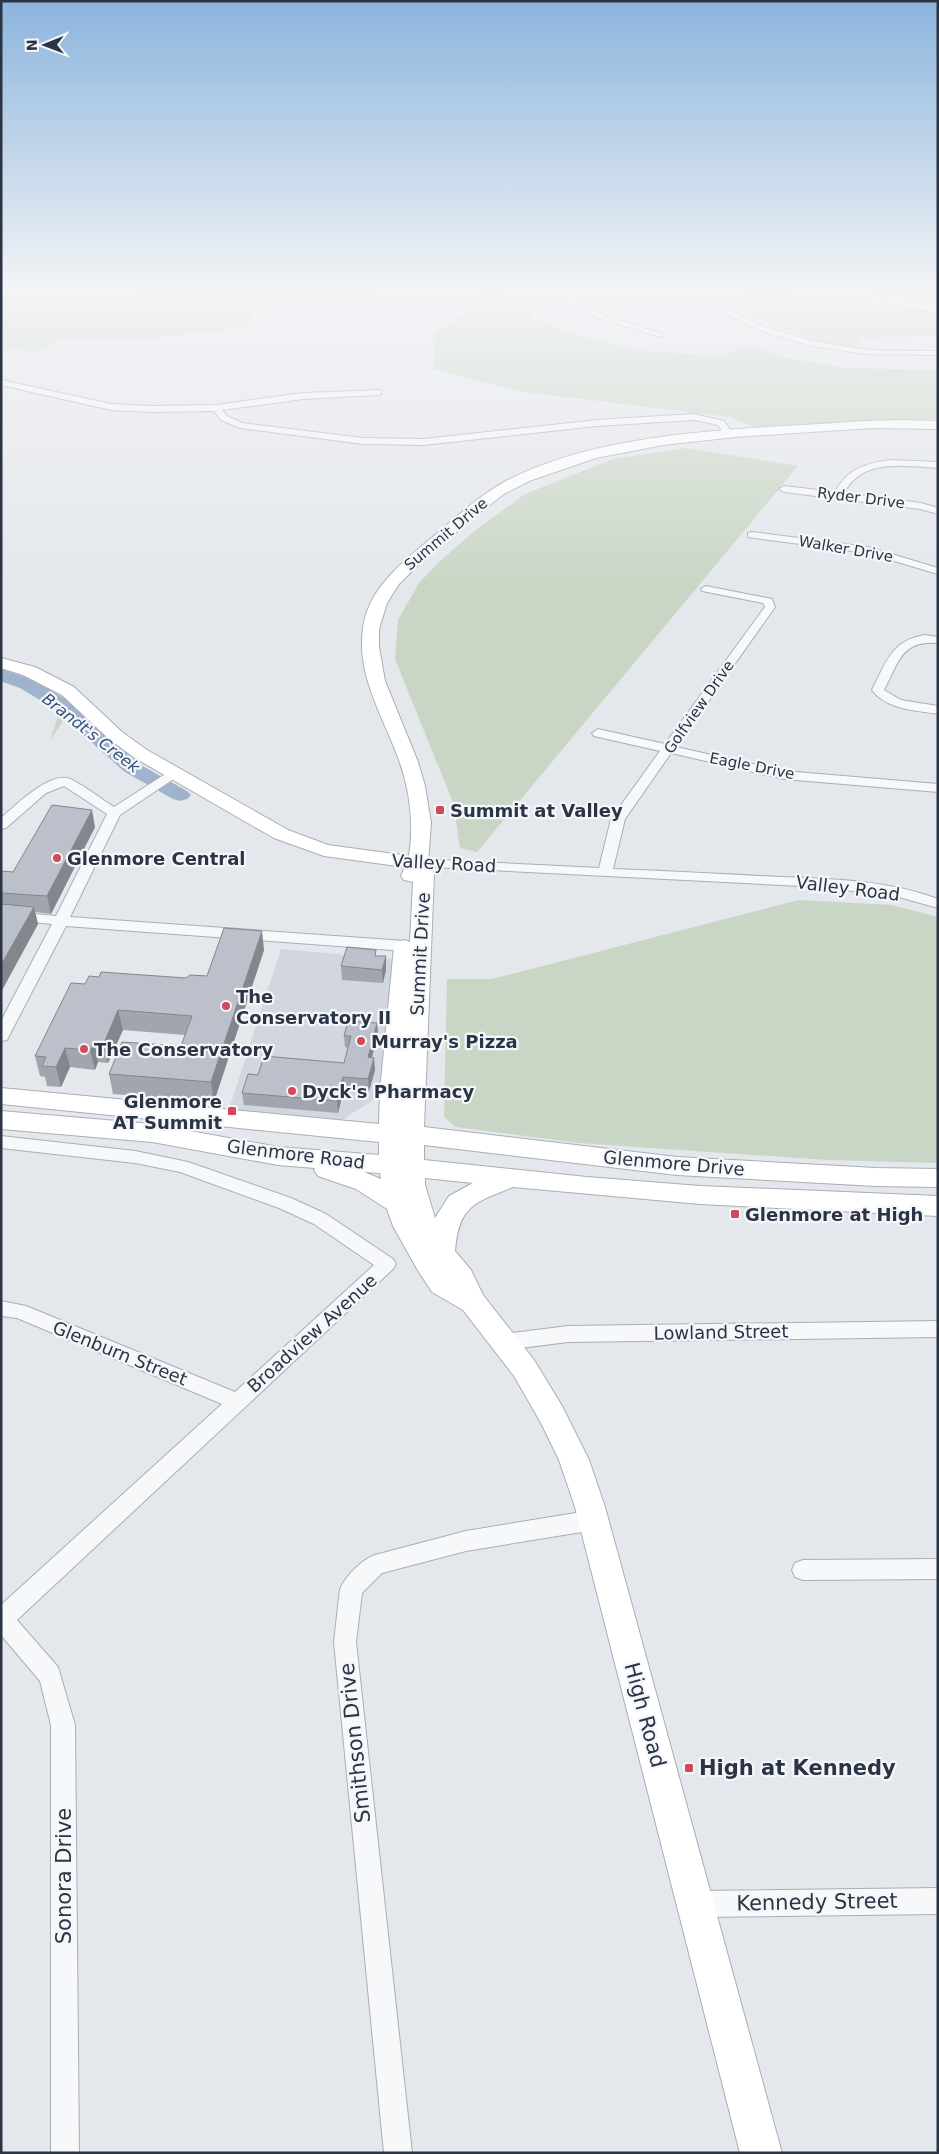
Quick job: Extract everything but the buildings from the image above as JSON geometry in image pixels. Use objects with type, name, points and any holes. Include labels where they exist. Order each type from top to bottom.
[{"type":"main road","name":"Summit Drive","points":[[401,1150],[405,946],[411,874],[418,863],[421,812],[409,764],[377,688],[371,657],[372,627],[382,596],[403,568],[483,501],[522,479],[562,464],[614,450],[728,434],[882,424],[938,425]]},
{"type":"main road","name":"Valley Road","points":[[1,663],[29,671],[68,691],[116,736],[141,754],[281,834],[315,846],[376,858],[418,863]]},
{"type":"main road","name":"Summit Drive","points":[[403,1091],[424,874],[418,863]]},
{"type":"main road","points":[[328,1129],[359,1122],[375,1114],[403,1091],[428,1122],[450,1138]]},
{"type":"main road","name":"Glenmore Road","points":[[1,1096],[328,1129],[401,1150]]},
{"type":"main road","name":"Glenmore Road","points":[[1,1120],[152,1133],[278,1156],[401,1150]]},
{"type":"main road","points":[[152,1133],[218,1140],[378,1151],[422,1151],[590,1163],[676,1166]]},
{"type":"main road","name":"Glenmore Drive","points":[[401,1150],[450,1138],[676,1166],[876,1177],[938,1178]]},
{"type":"main road","name":"Glenmore Drive","points":[[401,1150],[510,1178],[700,1195],[938,1206]]},
{"type":"main road","name":"High Road","points":[[401,1150],[398,1204],[406,1226],[442,1284],[473,1302]]},
{"type":"main road","name":"High Road","points":[[401,1150],[425,1226],[440,1253],[461,1277],[473,1302],[524,1368],[552,1415],[574,1460],[594,1520],[761,2153]]},
{"type":"main road","points":[[278,1156],[362,1180],[379,1189],[398,1204]]},
{"type":"main road","points":[[440,1253],[442,1232],[447,1216],[455,1205],[470,1195],[510,1178]]},
{"type":"street","points":[[19,387],[111,407],[152,409],[216,408],[303,396],[378,392]]},
{"type":"street","points":[[216,408],[224,418],[240,425],[362,441],[424,442],[597,423],[694,417],[720,423],[728,434]]},
{"type":"street","points":[[838,495],[847,479],[854,473],[870,467],[878,465],[938,465]]},
{"type":"street","name":"Ryder Drive","points":[[784,489],[921,506],[938,511]]},
{"type":"street","name":"Walker Drive","points":[[752,535],[868,550],[938,571]]},
{"type":"street","name":"Golfview Drive","points":[[605,872],[618,819],[770,607],[768,602],[706,589]]},
{"type":"street","points":[[938,640],[926,638],[913,639],[904,643],[878,690],[882,697],[893,701],[938,710]]},
{"type":"street","name":"Eagle Drive","points":[[598,733],[784,775],[938,788]]},
{"type":"street","points":[[1,1036],[61,921],[114,813],[173,773]]},
{"type":"street","points":[[1,826],[41,790],[65,780],[114,813]]},
{"type":"street","name":"Valley Road","points":[[418,863],[820,883],[880,889],[929,900],[938,904]]},
{"type":"street","points":[[1,915],[405,946]]},
{"type":"street","name":"Broadview Avenue","points":[[1,1142],[135,1157],[182,1166],[285,1203],[320,1219],[387,1264],[2,1619]]},
{"type":"street","name":"Glenburn Street","points":[[1,1308],[19,1311],[238,1401]]},
{"type":"street","name":"Lowland Street","points":[[505,1342],[568,1334],[938,1329]]},
{"type":"street","name":"Smithson Drive","points":[[398,2153],[345,1642],[351,1589],[376,1565],[466,1541],[594,1520]]},
{"type":"street","points":[[803,1570],[938,1569]]},
{"type":"street","name":"Sonora Drive","points":[[2,1619],[50,1675],[63,1725],[65,2153]]},
{"type":"street","name":"Kennedy Street","points":[[695,1904],[938,1900]]},
{"type":"shaded area","points":[[281,949],[393,959],[384,1089],[372,1101],[327,1129],[229,1109]]},
{"type":"green space","points":[[500,387],[937,387],[938,419],[889,419],[755,427],[730,417],[517,391]]},
{"type":"green space","points":[[686,448],[798,466],[477,852],[460,848],[456,821],[458,815],[395,659],[398,620],[419,583],[441,560],[476,530],[525,494],[613,459]]},
{"type":"green space","points":[[1,671],[42,686],[73,706],[50,740],[57,720],[57,712],[39,697],[1,682]]},
{"type":"green space","points":[[799,900],[892,905],[938,917],[938,1163],[828,1160],[579,1143],[456,1127],[444,1117],[447,979],[492,979]]},
{"type":"waterway","name":"Brandt's Creek","points":[[1,675],[27,684],[60,704],[132,768],[180,795]]},
{"type":"place","name":"Summit at Valley","points":[[440,810]]},
{"type":"place","name":"Glenmore Central","points":[[57,858]]},
{"type":"place","name":"The Conservatory II","points":[[226,1006]]},
{"type":"place","name":"Murray's Pizza","points":[[361,1041]]},
{"type":"place","name":"The Conservatory","points":[[84,1049]]},
{"type":"place","name":"Dyck's Pharmacy","points":[[292,1091]]},
{"type":"place","name":"Glenmore AT Summit","points":[[232,1111]]},
{"type":"place","name":"Glenmore at High","points":[[735,1214]]},
{"type":"place","name":"High at Kennedy","points":[[689,1768]]}]
